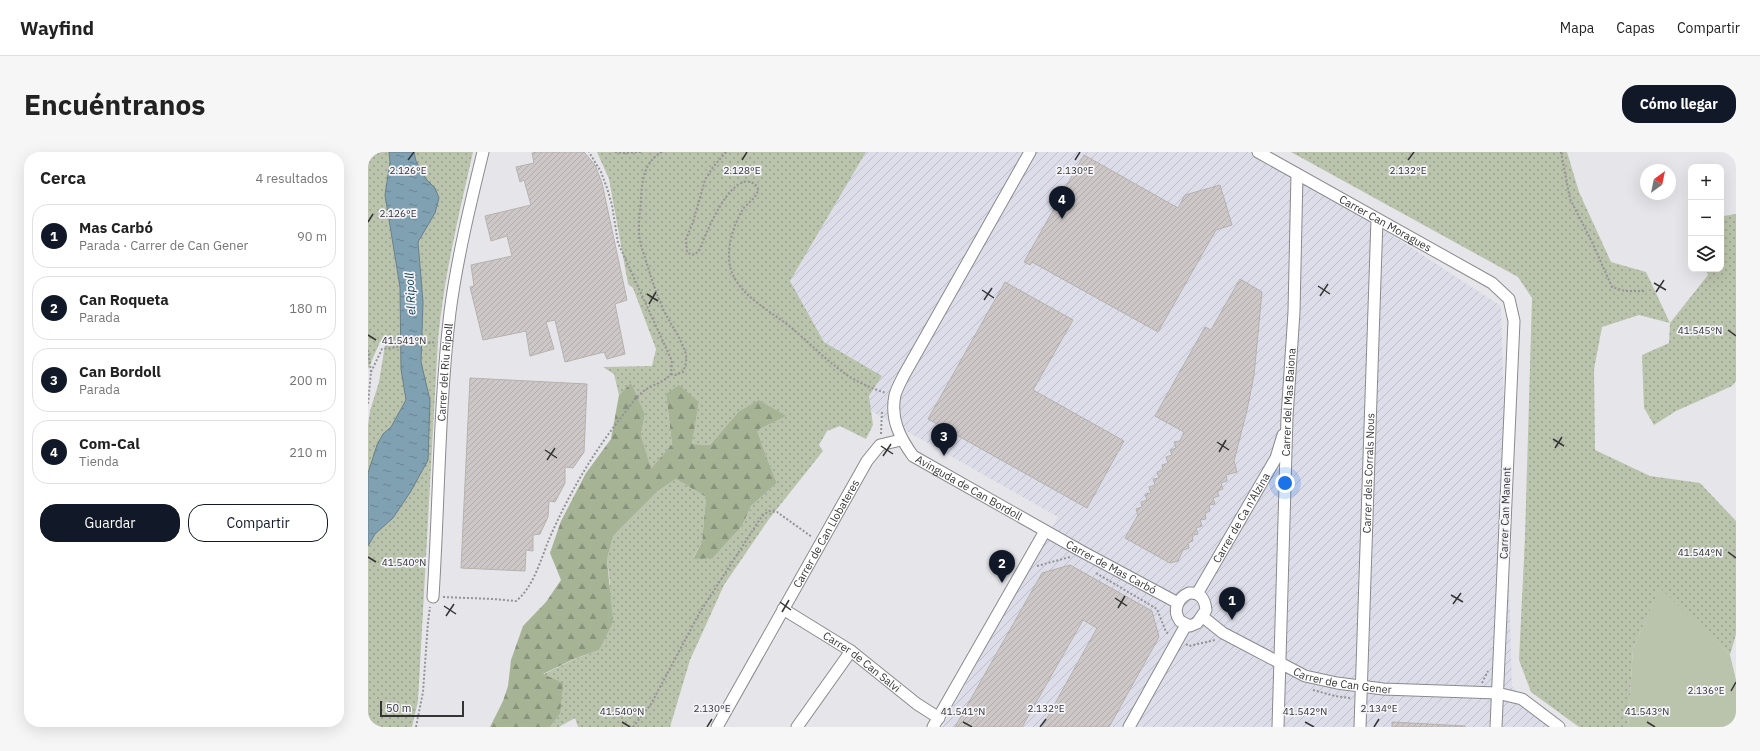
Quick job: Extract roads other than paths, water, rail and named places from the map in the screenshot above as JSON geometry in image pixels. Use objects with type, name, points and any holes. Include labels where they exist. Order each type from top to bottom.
[{"type":"street","name":"Carrer del Riu Ripoll","points":[[433,597],[440,463],[454,285],[483,152]]},
{"type":"street","name":"Avinguda de Can Bordoll","points":[[1030,152],[890,393],[895,424],[901,440],[913,456],[1045,531]]},
{"type":"street","name":"Carrer Can Moragues","points":[[1258,152],[1492,283],[1509,299]]},
{"type":"street","name":"Carrer del Mas Baiona","points":[[1278,727],[1288,417],[1294,304],[1297,174]]},
{"type":"street","name":"Carrer dels Corrals Nous","points":[[1360,727],[1377,219]]},
{"type":"street","name":"Carrer Can Manent","points":[[1496,727],[1514,321],[1509,299]]},
{"type":"street","name":"Carrer de Ca n'Alzina","points":[[1197,594],[1276,458],[1288,417]]},
{"type":"street","name":"Carrer de Can Llobateres","points":[[716,727],[867,461],[880,445],[901,440]]},
{"type":"street","points":[[936,722],[1045,531]]},
{"type":"street","name":"Carrer de Mas Carbó","points":[[1045,531],[1178,603]]},
{"type":"street","points":[[1189,593],[1197,594],[1204,599],[1206,610],[1203,618],[1194,625],[1186,625],[1178,618],[1178,603],[1183,596],[1189,593]]},
{"type":"street","name":"Carrer de Can Salvi","points":[[784,609],[851,651],[917,704],[936,722]]},
{"type":"street","name":"Carrer de Can Gener","points":[[1203,618],[1223,633],[1305,676],[1362,687],[1383,689],[1497,692],[1522,699],[1559,727]]},
{"type":"street","points":[[1129,727],[1186,625]]},
{"type":"street","points":[[797,727],[851,651]]},
{"type":"water","name":"el Ripoll","points":[[389,152],[414,152],[416,161],[426,179],[435,188],[439,198],[435,213],[418,242],[423,302],[421,362],[430,400],[428,460],[411,491],[393,518],[375,534],[368,546],[368,473],[377,445],[383,434],[391,427],[406,400],[401,369],[400,287],[385,195],[390,162]]},
{"type":"place","name":"Com-Cal","points":[[1062,219]]},
{"type":"place","name":"Can Bordoll","points":[[944,456]]},
{"type":"place","name":"Can Roqueta","points":[[1002,583]]},
{"type":"place","name":"Mas Carbó","points":[[1232,620]]}]
